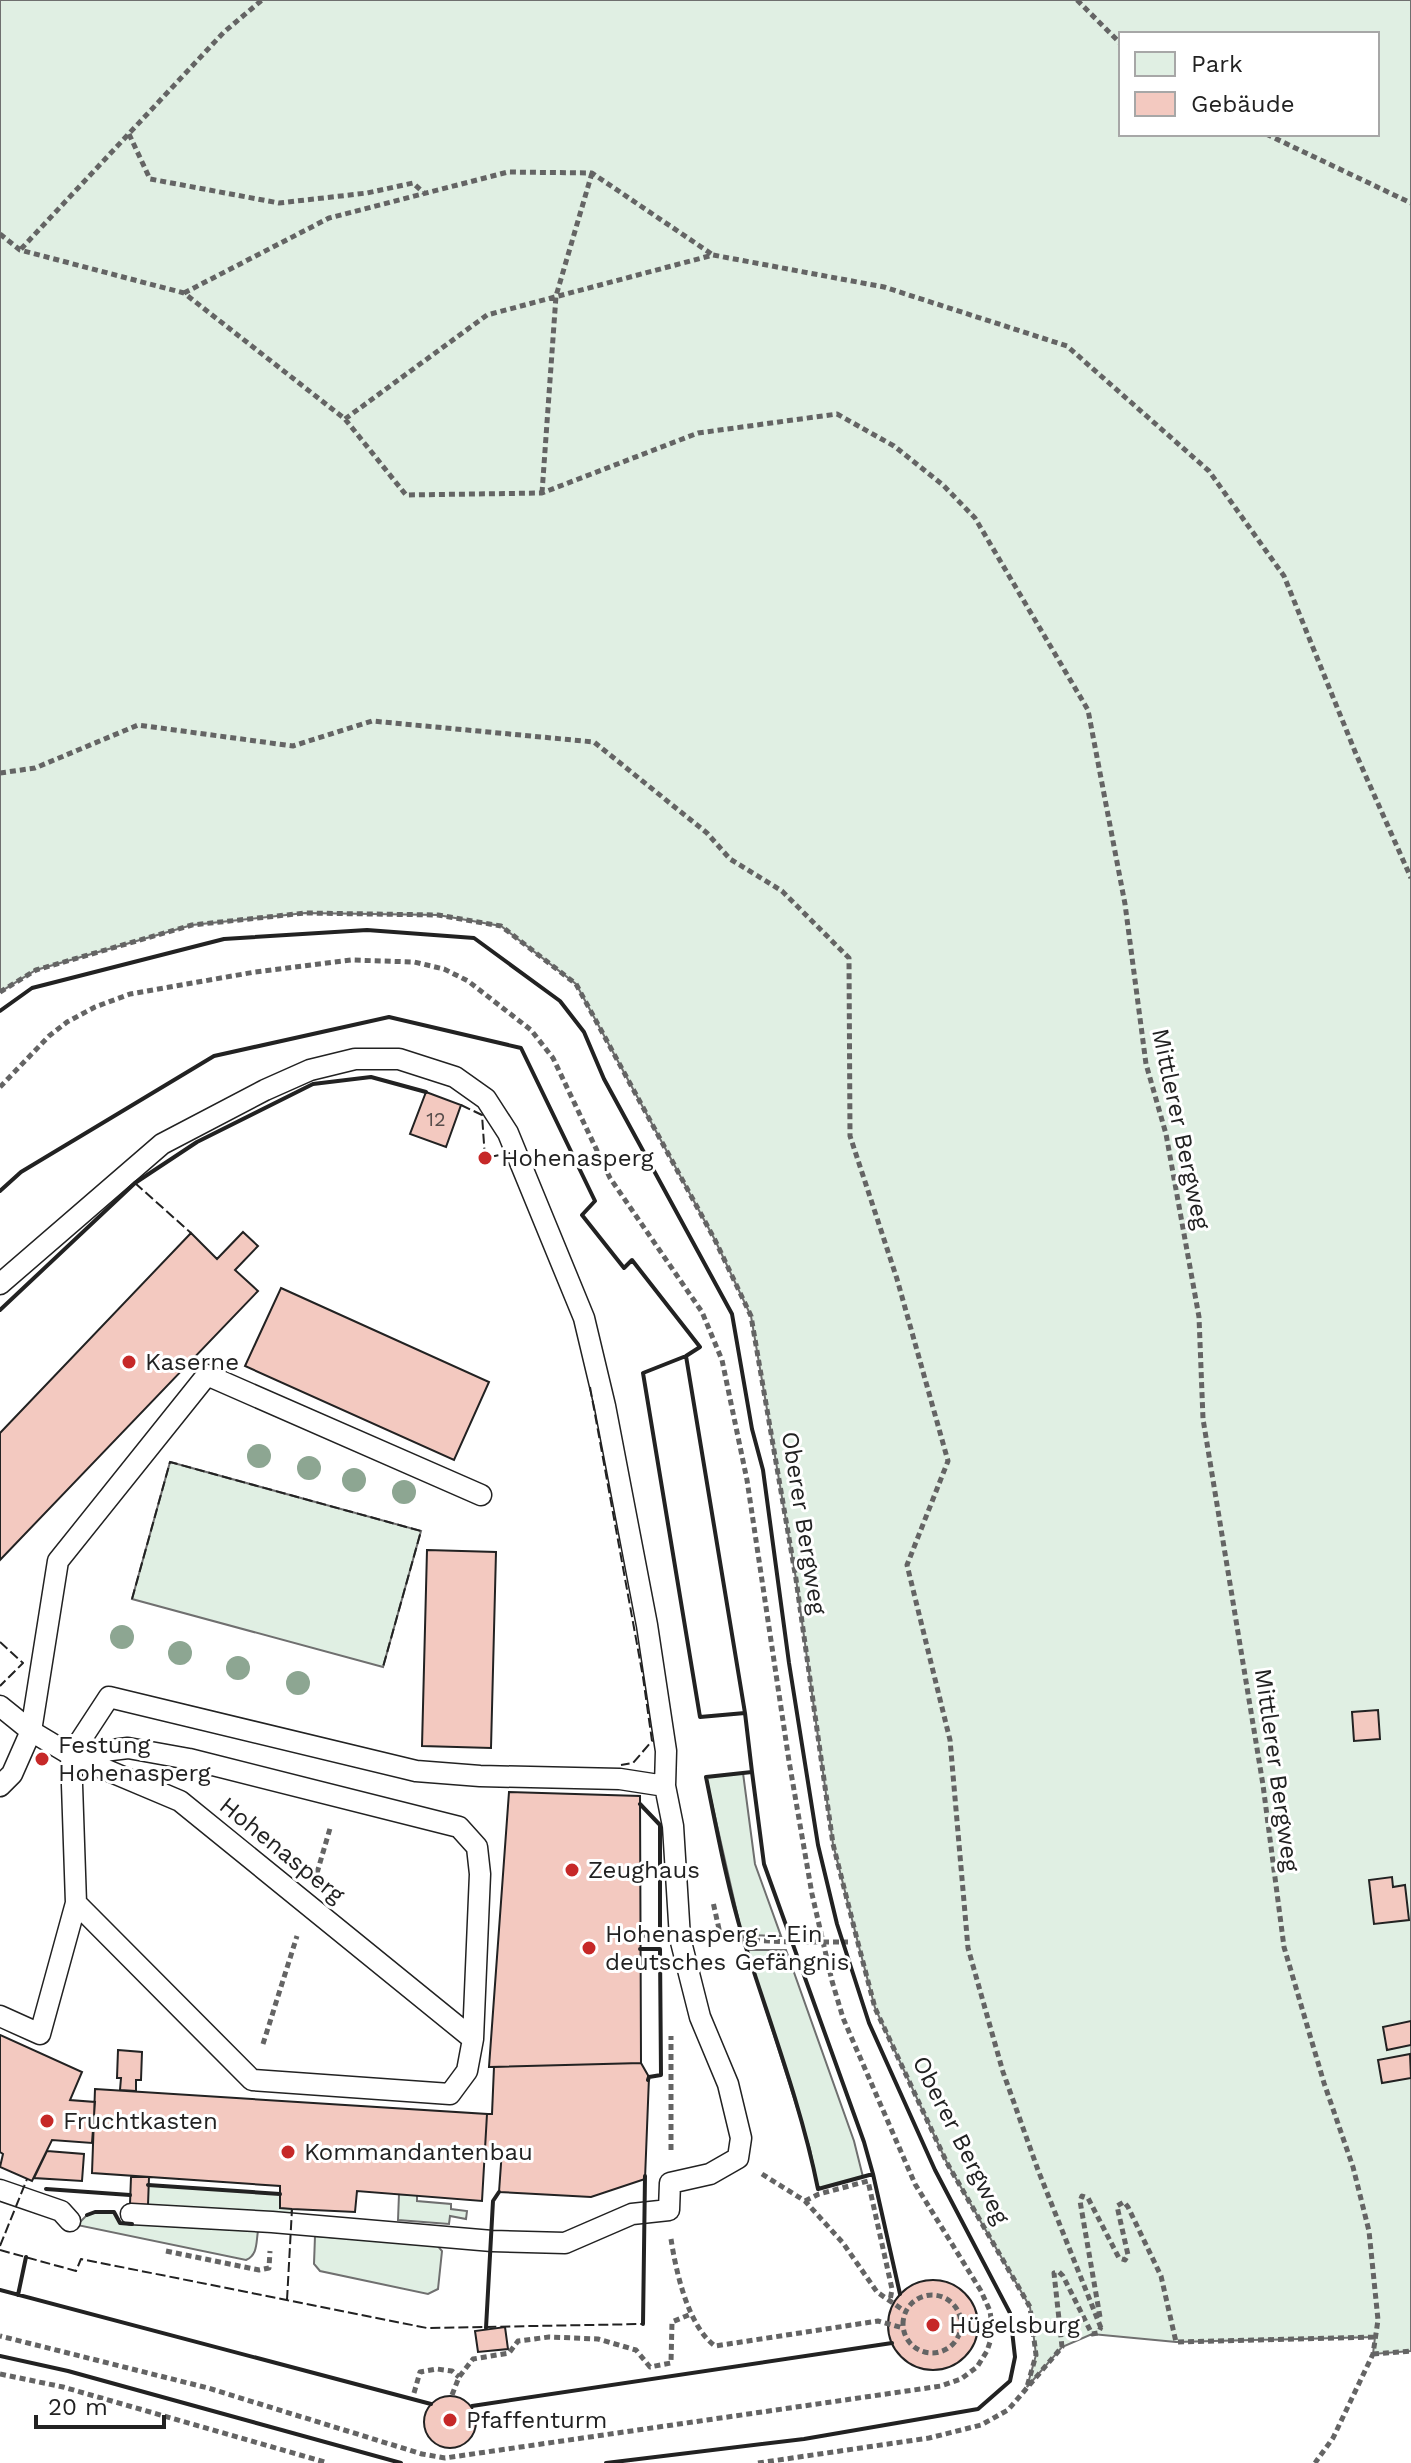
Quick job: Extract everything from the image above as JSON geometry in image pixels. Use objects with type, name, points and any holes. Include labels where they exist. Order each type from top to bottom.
[{"type":"lane","points":[[0,1284],[162,1144],[310,1070],[355,1059],[399,1059],[455,1077],[486,1099],[508,1133],[584,1318],[605,1406],[647,1625],[666,1751],[665,1786],[673,1826],[680,1938],[700,2017],[728,2084],[741,2138],[738,2158],[710,2174],[670,2183],[669,2210],[632,2214],[565,2243],[492,2241],[272,2222],[131,2214]]},
{"type":"lane","points":[[0,1786],[12,1774],[31,1731],[58,1561],[207,1375],[481,1495]]},
{"type":"lane","points":[[0,2016],[40,2034],[76,1903],[71,1755],[109,1697],[416,1771],[480,1776],[620,1779],[665,1786]]},
{"type":"lane","name":"Hohenasperg","points":[[0,1706],[31,1731],[71,1755],[180,1801],[473,2039]]},
{"type":"lane","points":[[71,1755],[128,1748],[189,1759],[459,1827],[477,1847],[480,1874],[473,2039],[467,2071],[450,2094],[252,2080],[76,1903]]},
{"type":"lane","points":[[0,2190],[61,2211],[70,2221]]},
{"type":"path","points":[[20,250],[224,32],[262,0]]},
{"type":"path","points":[[1077,0],[1119,42]]},
{"type":"path","points":[[129,134],[150,179],[279,203],[367,193],[413,183],[424,193]]},
{"type":"path","points":[[1270,136],[1411,203]]},
{"type":"path","points":[[184,293],[329,218],[508,172],[592,173],[713,255],[884,287],[1067,346],[1209,471],[1284,576],[1356,754],[1411,878]]},
{"type":"path","points":[[542,493],[556,296],[592,173]]},
{"type":"path","points":[[0,234],[20,250],[184,293],[345,419],[487,315],[713,255]]},
{"type":"path","name":"Mittlerer Bergweg","points":[[345,419],[406,495],[542,493],[698,433],[837,414],[894,446],[943,485],[975,518],[1088,710],[1125,904],[1146,1064],[1166,1134],[1199,1317],[1203,1419],[1263,1785],[1284,1947],[1324,2083],[1353,2167],[1369,2231],[1378,2320],[1373,2354],[1333,2438],[1315,2463]]},
{"type":"path","points":[[0,773],[35,768],[138,725],[293,746],[372,721],[594,742],[707,833],[730,859],[782,891],[849,958],[850,1136],[897,1279],[948,1461],[907,1565],[950,1740],[968,1948],[1003,2072],[1101,2328]]},
{"type":"path","name":"Oberer Bergweg","points":[[0,992],[36,970],[192,925],[305,913],[438,915],[501,926],[576,984],[715,1240],[751,1316],[796,1579],[833,1844],[858,1943],[875,2008],[947,2163],[1030,2307],[1036,2355],[1027,2387]]},
{"type":"path","points":[[744,1940],[858,1943]]},
{"type":"path","points":[[670,2183],[671,2032]]},
{"type":"path","points":[[738,2158],[805,2201],[843,2243],[877,2292],[906,2312]]},
{"type":"path","points":[[805,2201],[819,2194],[868,2181],[892,2289],[890,2301]]},
{"type":"path","points":[[758,2463],[929,2438],[981,2425],[1008,2410],[1062,2347],[1054,2273],[1059,2272],[1063,2276],[1092,2334],[1098,2333],[1101,2328],[1080,2201],[1082,2196],[1088,2198],[1119,2258],[1125,2260],[1128,2255],[1117,2206],[1124,2202],[1128,2207],[1161,2276],[1176,2342],[1375,2337]]},
{"type":"path","points":[[669,2210],[672,2249],[691,2314],[703,2337],[715,2346],[878,2321],[903,2328]]},
{"type":"path","points":[[929,2295],[947,2299],[959,2315],[959,2333],[948,2348],[929,2353],[912,2345],[903,2328],[906,2312],[919,2298],[929,2295]]},
{"type":"path","points":[[452,2395],[459,2377],[473,2359],[509,2353],[518,2341],[549,2337],[598,2339],[636,2350],[650,2367],[671,2363],[672,2322],[691,2314]]},
{"type":"path","points":[[1373,2354],[1411,2351]]},
{"type":"path","points":[[414,2393],[420,2372],[452,2371],[459,2377]]},
{"type":"path","points":[[0,2374],[63,2387],[328,2463]]},
{"type":"green space","points":[[0,0],[1411,0],[1411,2351],[1373,2354],[1375,2337],[1176,2342],[1092,2334],[1062,2347],[1027,2387],[1036,2355],[1030,2307],[947,2163],[875,2008],[858,1943],[833,1844],[796,1579],[751,1316],[715,1240],[576,984],[501,926],[438,915],[305,913],[192,925],[36,970],[0,992]]},
{"type":"green space","points":[[170,1462],[421,1531],[383,1667],[132,1599]]},
{"type":"green space","points":[[743,1773],[755,1864],[781,1936],[742,1935],[706,1777]]},
{"type":"green space","points":[[747,1950],[786,1950],[854,2141],[863,2177],[818,2189],[810,2149]]},
{"type":"green space","points":[[148,2185],[280,2194],[292,2209],[291,2215],[148,2205]]},
{"type":"green space","points":[[399,2194],[417,2195],[417,2201],[451,2204],[451,2209],[467,2211],[466,2219],[450,2216],[449,2224],[398,2220]]},
{"type":"green space","points":[[95,2212],[114,2212],[120,2223],[258,2231],[256,2248],[246,2260],[77,2225]]},
{"type":"green space","points":[[315,2236],[437,2245],[442,2251],[438,2289],[428,2294],[320,2271],[314,2264]]},
{"type":"building","points":[[426,1092],[461,1105],[446,1147],[410,1134]]},
{"type":"building","name":"Kaserne","points":[[243,1232],[258,1246],[235,1270],[258,1291],[0,1560],[0,1433],[191,1233],[217,1259]]},
{"type":"building","points":[[281,1288],[489,1382],[454,1460],[245,1366]]},
{"type":"building","points":[[427,1550],[496,1552],[491,1748],[422,1746]]},
{"type":"building","points":[[1378,1710],[1380,1739],[1354,1741],[1352,1712]]},
{"type":"building","name":"Zeughaus","points":[[509,1792],[640,1796],[641,2063],[489,2067]]},
{"type":"building","points":[[1392,1877],[1393,1887],[1405,1885],[1409,1920],[1374,1924],[1369,1880]]},
{"type":"building","points":[[1411,2021],[1411,2045],[1387,2050],[1383,2027]]},
{"type":"building","name":"Fruchtkasten","points":[[0,2035],[82,2072],[70,2100],[95,2102],[92,2143],[52,2140],[32,2181],[0,2167],[3,2154],[0,2152]]},
{"type":"building","points":[[118,2050],[142,2052],[141,2080],[136,2080],[136,2091],[120,2090]]},
{"type":"building","points":[[1410,2054],[1411,2078],[1382,2083],[1378,2060]]},
{"type":"building","points":[[641,2063],[649,2077],[645,2179],[591,2197],[499,2192],[502,2150],[485,2149],[487,2114],[492,2114],[494,2067]]},
{"type":"building","name":"Kommandantenbau","points":[[95,2089],[487,2114],[482,2201],[357,2191],[355,2212],[292,2209],[280,2208],[280,2186],[92,2173]]},
{"type":"building","points":[[47,2151],[84,2154],[82,2181],[34,2178]]},
{"type":"building","points":[[131,2177],[149,2177],[148,2205],[130,2204]]},
{"type":"building","name":"Hügelsburg","points":[[933,2280],[958,2288],[970,2300],[978,2325],[970,2350],[958,2362],[933,2370],[908,2362],[896,2350],[888,2325],[896,2300],[908,2288]]},
{"type":"building","points":[[505,2327],[508,2349],[478,2352],[475,2331]]},
{"type":"building","name":"Pfaffenturm","points":[[450,2396],[469,2403],[476,2422],[469,2441],[450,2448],[431,2441],[424,2422],[431,2403]]},
{"type":"fence","points":[[461,1105],[482,1115],[485,1158],[510,1153]]},
{"type":"fence","points":[[135,1183],[191,1233]]},
{"type":"fence","points":[[590,1387],[652,1741],[633,1763],[621,1765]]},
{"type":"fence","points":[[132,1599],[170,1462],[421,1531],[383,1667]]},
{"type":"fence","points":[[0,1642],[23,1663],[0,1686]]},
{"type":"fence","points":[[0,2246],[27,2179]]},
{"type":"fence","points":[[287,2300],[292,2209]]},
{"type":"fence","points":[[0,2250],[76,2271],[81,2259],[427,2328],[643,2324]]},
{"type":"wall","points":[[0,1011],[32,988],[224,939],[367,930],[474,938],[560,1001],[584,1032],[604,1079],[732,1314],[752,1429],[763,1470],[818,1845],[837,1924],[869,2023],[935,2170],[1010,2313],[1015,2357],[1010,2381],[978,2409],[804,2439],[606,2463]]},
{"type":"wall","points":[[0,1191],[21,1172],[214,1056],[389,1017],[521,1048],[595,1201],[582,1215],[624,1268],[632,1260],[700,1347],[643,1373],[700,1717],[745,1713],[752,1772],[706,1777],[718,1838],[737,1918],[794,2094],[818,2189],[873,2174],[900,2294]]},
{"type":"wall","points":[[0,1310],[135,1183],[197,1142],[313,1084],[371,1077],[426,1092]]},
{"type":"wall","points":[[686,1356],[745,1713]]},
{"type":"wall","points":[[752,1772],[764,1864],[873,2174]]},
{"type":"wall","points":[[640,1804],[660,1825],[660,1935],[641,1936]]},
{"type":"wall","points":[[640,1949],[660,1949],[661,2075],[649,2077],[648,2080]]},
{"type":"wall","points":[[643,2324],[645,2176]]},
{"type":"wall","points":[[148,2185],[280,2194]]},
{"type":"wall","points":[[46,2189],[130,2195]]},
{"type":"wall","points":[[486,2328],[493,2201],[499,2192]]},
{"type":"wall","points":[[87,2215],[114,2212],[120,2223],[132,2224]]},
{"type":"wall","points":[[18,2295],[26,2257]]},
{"type":"wall","points":[[0,2290],[431,2404]]},
{"type":"wall","points":[[472,2406],[892,2343]]},
{"type":"wall","points":[[0,2356],[68,2371],[401,2463]]},
{"type":"place","name":"Hohenasperg","points":[[485,1158]]},
{"type":"place","name":"Kaserne","points":[[129,1362]]},
{"type":"place","name":"Festung Hohenasperg","points":[[42,1759]]},
{"type":"place","name":"Zeughaus","points":[[572,1870]]},
{"type":"place","name":"Hohenasperg - Ein deutsches Gefängnis","points":[[589,1948]]},
{"type":"place","name":"Fruchtkasten","points":[[47,2121]]},
{"type":"place","name":"Kommandantenbau","points":[[288,2152]]},
{"type":"place","name":"Hügelsburg","points":[[933,2325]]},
{"type":"place","name":"Pfaffenturm","points":[[450,2420]]}]
